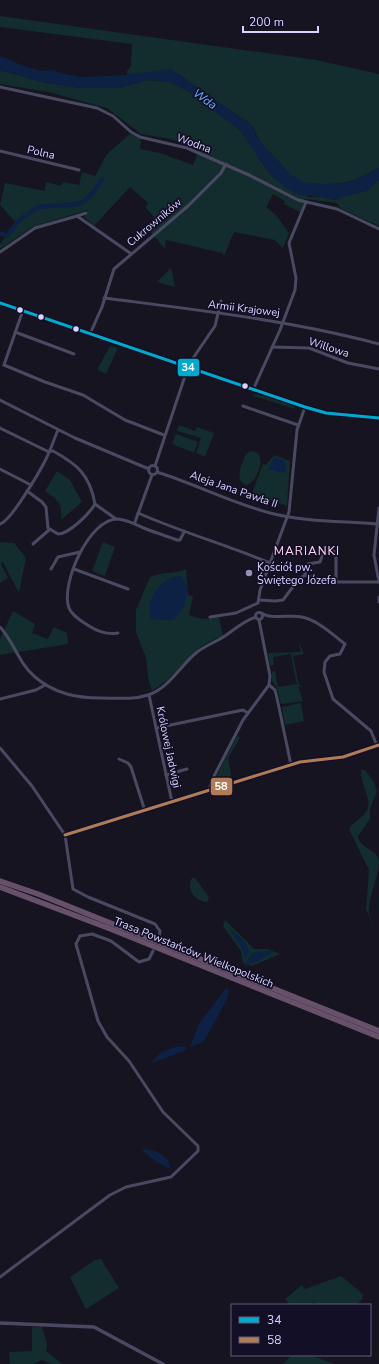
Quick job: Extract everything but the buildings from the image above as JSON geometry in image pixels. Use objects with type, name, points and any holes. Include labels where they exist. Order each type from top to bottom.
[{"type":"highway","name":"Trasa Powstańców Wielkopolskich","points":[[0,881],[45,897],[379,1031]]},
{"type":"highway","name":"Trasa Powstańców Wielkopolskich","points":[[0,887],[108,928],[379,1037]]},
{"type":"street","name":"Wodna","points":[[0,87],[97,108],[113,116],[131,132],[140,137],[187,148],[258,179],[295,199],[339,210],[379,229]]},
{"type":"street","name":"Polna","points":[[0,151],[79,170]]},
{"type":"street","name":"Cukrowników","points":[[90,334],[113,270],[130,253],[188,206],[221,173],[226,164]]},
{"type":"street","points":[[253,390],[296,286],[290,241],[306,202]]},
{"type":"street","points":[[0,252],[31,230],[86,213]]},
{"type":"street","points":[[77,216],[130,253]]},
{"type":"street","name":"Armii Krajowej","points":[[104,298],[282,322],[316,328],[379,344]]},
{"type":"street","points":[[135,522],[152,475],[158,472],[155,466],[164,435],[188,367],[215,326],[221,301]]},
{"type":"street","points":[[0,302],[305,408],[326,413],[379,418]]},
{"type":"street","points":[[0,367],[4,365],[23,310]]},
{"type":"street","points":[[15,332],[74,354]]},
{"type":"street","name":"Willowa","points":[[272,347],[308,348],[348,363],[379,369]]},
{"type":"street","points":[[4,365],[83,395],[125,420],[164,435]]},
{"type":"street","points":[[0,400],[58,430],[149,469],[149,472],[152,475]]},
{"type":"street","points":[[243,406],[298,425]]},
{"type":"street","points":[[263,617],[260,613],[258,602],[270,563],[288,516],[294,474],[293,459],[298,425],[305,408]]},
{"type":"street","points":[[0,428],[65,457],[80,469],[92,492],[95,504],[116,519],[135,522],[147,529],[177,540],[180,540],[184,532]]},
{"type":"street","points":[[0,524],[9,518],[31,485],[58,430]]},
{"type":"street","points":[[149,469],[155,466]]},
{"type":"street","points":[[0,469],[31,485]]},
{"type":"street","name":"Aleja Jana Pawła II","points":[[158,472],[258,509],[288,516],[377,524]]},
{"type":"street","points":[[27,490],[44,504],[47,510],[47,524],[49,530],[58,534],[66,533],[89,513],[95,504]]},
{"type":"street","points":[[210,617],[236,613],[258,602],[283,600],[298,580],[305,576],[336,582],[379,582],[374,563],[374,544],[379,508]]},
{"type":"street","points":[[138,513],[184,532],[270,563]]},
{"type":"street","points":[[116,519],[96,529],[87,539],[80,552],[74,569],[68,598],[71,611],[81,620],[97,631],[118,633]]},
{"type":"street","points":[[33,544],[49,530]]},
{"type":"street","points":[[374,544],[379,545]]},
{"type":"street","points":[[305,576],[308,564],[320,562],[324,550],[328,550],[336,552],[336,582]]},
{"type":"street","points":[[51,569],[58,557],[80,552]]},
{"type":"street","points":[[74,569],[128,589]]},
{"type":"street","points":[[379,597],[379,602]]},
{"type":"street","points":[[260,613],[272,616]]},
{"type":"street","points":[[0,627],[11,641],[24,666],[34,677],[45,685],[59,692],[78,698],[132,698],[149,695],[173,677],[196,652],[224,637],[244,622],[256,617],[260,613]]},
{"type":"street","points":[[64,835],[291,765],[343,757],[378,746],[371,731],[335,703],[329,691],[324,672],[325,662],[330,656],[340,654],[345,644],[318,624],[308,619],[297,616],[272,616],[263,617],[259,620]]},
{"type":"street","points":[[210,791],[212,780],[248,713],[269,685],[270,676],[259,620],[256,617]]},
{"type":"street","points":[[0,699],[36,690],[45,685]]},
{"type":"street","points":[[269,685],[275,690],[291,765]]},
{"type":"street","name":"Królowej Jadwigi","points":[[149,695],[172,802]]},
{"type":"street","points":[[156,728],[243,710],[248,713]]},
{"type":"street","points":[[0,748],[32,786],[64,835],[73,888],[84,895],[155,924],[160,930],[159,938]]},
{"type":"street","points":[[119,759],[128,763],[131,767],[145,811]]},
{"type":"street","points":[[166,775],[187,769]]},
{"type":"street","points":[[0,1277],[110,1195],[135,1185],[171,1177],[198,1151],[198,1146],[163,1112],[129,1061],[107,1037],[98,1021],[76,944],[80,936],[87,934],[111,941],[139,962],[149,959],[153,951]]},
{"type":"street","points":[[0,1323],[94,1327],[163,1364]]},
{"type":"green space","points":[[0,16],[316,60],[379,74],[379,168],[348,182],[309,184],[297,180],[259,140],[253,126],[175,72],[127,75],[127,71],[131,66],[132,44],[0,27]]},
{"type":"green space","points":[[0,70],[43,82],[82,88],[118,88],[148,80],[169,82],[186,90],[234,124],[245,136],[264,166],[308,197],[323,197],[336,200],[340,197],[366,191],[379,180],[379,226],[341,209],[337,203],[305,199],[300,212],[284,204],[285,201],[273,194],[266,207],[276,215],[289,233],[283,248],[275,240],[234,232],[224,256],[222,253],[166,240],[165,249],[148,229],[149,224],[154,217],[145,207],[148,203],[130,187],[94,226],[84,217],[88,213],[87,210],[32,227],[0,249],[0,244],[16,223],[0,205],[5,183],[45,191],[46,182],[61,186],[63,182],[79,185],[82,172],[95,176],[107,154],[130,134],[141,139],[140,149],[160,153],[193,165],[199,150],[171,139],[141,134],[107,108],[48,92],[0,84]]},
{"type":"green space","points":[[171,268],[175,287],[157,282]]},
{"type":"green space","points":[[110,346],[118,348],[106,374],[97,370]]},
{"type":"green space","points":[[253,394],[262,395],[295,406],[295,409],[254,396]]},
{"type":"green space","points":[[179,425],[195,431],[197,427],[214,433],[205,457],[196,453],[201,438],[177,431]]},
{"type":"green space","points":[[176,434],[198,442],[194,453],[172,444]]},
{"type":"green space","points":[[251,451],[260,456],[261,461],[258,473],[247,485],[240,480],[239,476],[242,462],[246,454]]},
{"type":"green space","points":[[274,455],[290,461],[287,506],[267,499],[262,495],[258,496],[257,498],[251,496],[263,464],[266,465]]},
{"type":"green space","points":[[57,471],[70,480],[82,502],[62,519],[60,505],[45,491]]},
{"type":"green space","points":[[0,542],[14,543],[26,558],[19,593],[3,562],[1,564],[8,578],[0,583]]},
{"type":"green space","points":[[103,542],[115,547],[105,576],[92,571]]},
{"type":"green space","points":[[186,569],[188,595],[193,596],[189,615],[201,619],[219,617],[223,635],[200,647],[167,680],[152,691],[149,682],[146,658],[136,632],[136,610],[150,577]]},
{"type":"green space","points":[[13,611],[35,624],[32,633],[48,639],[54,627],[67,633],[68,644],[0,655],[0,639]]},
{"type":"green space","points":[[298,640],[304,654],[293,656],[297,676],[295,676],[291,654],[273,657],[274,665],[270,665],[268,653],[301,652]]},
{"type":"green space","points":[[275,671],[278,687],[297,684],[295,677],[297,676],[299,685],[301,685],[300,687],[298,686],[303,701],[281,704],[277,688],[272,681],[272,672]]},
{"type":"green space","points":[[301,703],[304,721],[285,725],[282,707]]},
{"type":"green space","points":[[237,736],[240,738],[228,758],[232,780],[217,785],[215,779]]},
{"type":"green space","points":[[361,770],[365,770],[374,782],[377,792],[370,808],[370,819],[358,836],[361,843],[378,857],[379,861],[369,908],[376,933],[366,909],[369,870],[349,829],[365,813],[368,806]]},
{"type":"green space","points":[[192,878],[195,878],[209,897],[207,902],[195,897],[192,894],[190,882]]},
{"type":"green space","points":[[225,920],[254,949],[268,949],[280,954],[252,966],[243,963],[241,951],[223,926]]},
{"type":"green space","points":[[101,1259],[119,1288],[86,1309],[70,1277],[95,1260]]},
{"type":"green space","points":[[341,1276],[363,1294],[362,1299],[358,1304],[315,1304],[314,1302],[311,1304],[289,1304],[285,1299],[302,1285],[305,1289]]},
{"type":"green space","points":[[32,1327],[42,1327],[47,1344],[46,1351],[62,1364],[52,1364],[42,1360],[33,1364],[10,1364],[9,1352],[32,1351]]},
{"type":"green space","points":[[291,1356],[312,1356],[335,1364],[283,1364]]},
{"type":"water","name":"Wda","points":[[0,56],[34,69],[47,71],[54,70],[59,73],[81,77],[127,75],[171,69],[253,126],[256,136],[266,148],[291,175],[303,182],[323,184],[343,183],[353,181],[379,168],[379,180],[366,191],[340,197],[336,200],[300,195],[286,188],[270,174],[240,130],[186,90],[169,82],[148,80],[118,88],[82,88],[43,82],[0,70]]},
{"type":"water","points":[[274,457],[285,461],[286,467],[284,473],[268,469]]},
{"type":"water","points":[[180,576],[184,581],[187,593],[181,611],[173,620],[151,619],[149,612],[150,605],[155,591],[166,581],[173,577]]},
{"type":"water","points":[[229,928],[242,939],[247,946],[249,953],[245,958],[242,949]]},
{"type":"water","points":[[273,952],[256,962],[244,966],[252,953]]},
{"type":"water","points":[[226,988],[229,991],[227,999],[204,1041],[190,1047],[199,1024]]},
{"type":"water","points":[[184,1046],[187,1048],[182,1052],[151,1063],[165,1050]]},
{"type":"water","points":[[144,1149],[162,1154],[170,1164],[170,1169],[155,1161],[142,1150]]},
{"type":"waterway","points":[[0,233],[7,236],[18,221],[38,207],[78,204],[86,200],[102,179]]},
{"type":"transit line","name":"34","points":[[0,303],[305,407],[326,413],[379,418]]},
{"type":"transit line","name":"58","points":[[65,835],[300,762],[343,757],[379,745]]},
{"type":"place","name":"Kościół pw. Świętego Józefa","points":[[249,573]]},
{"type":"district","name":"MARIANKI","points":[[307,551]]}]
